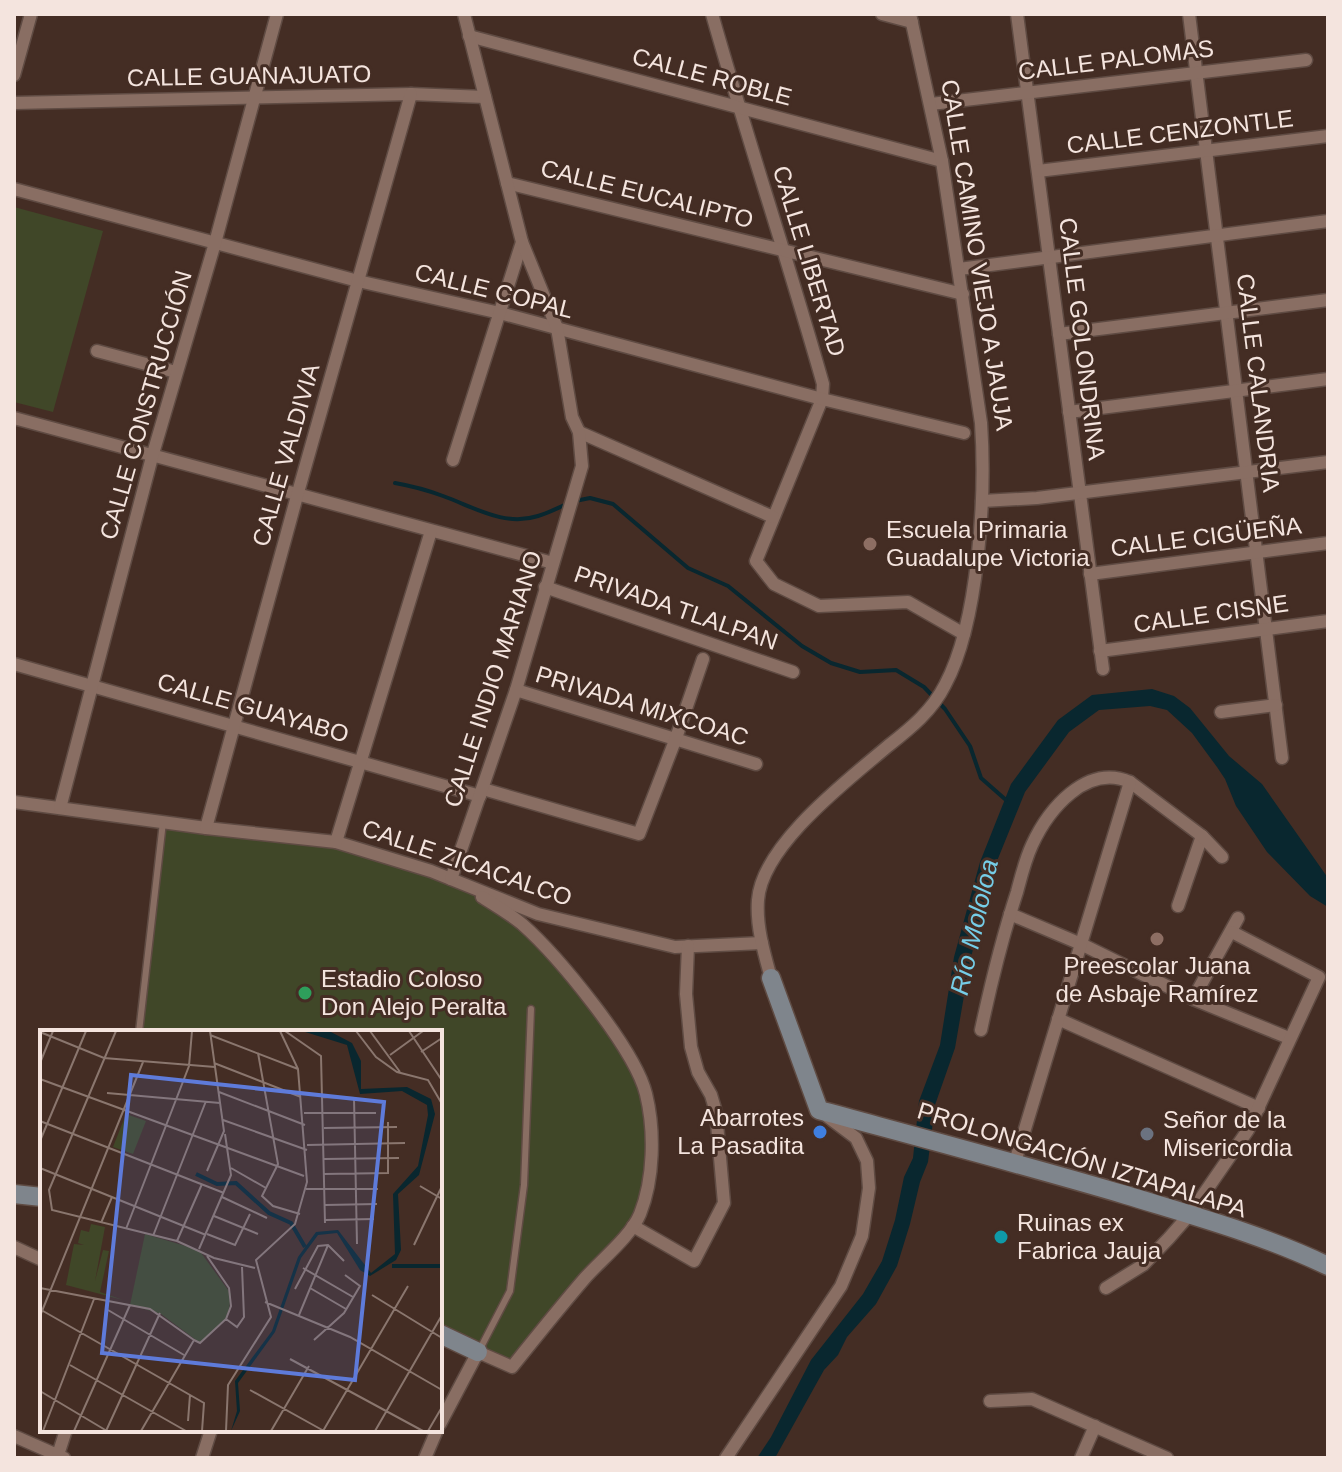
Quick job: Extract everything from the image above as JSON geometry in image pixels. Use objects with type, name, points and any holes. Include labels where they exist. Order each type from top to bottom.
[{"type":"street","points":[[14,75],[31,14]]},
{"type":"street","name":"CALLE CONSTRUCCIÓN","points":[[60,808],[152,457],[215,243],[277,14]]},
{"type":"street","name":"CALLE INDIO MARIANO","points":[[453,880],[516,690],[582,466],[579,432],[572,417],[557,328],[522,242],[464,14]]},
{"type":"street","name":"CALLE LIBERTAD","points":[[712,14],[785,251],[823,384],[822,399]]},
{"type":"street","points":[[882,14],[911,18]]},
{"type":"street","name":"CALLE GOLONDRINA","points":[[1017,14],[1103,669]]},
{"type":"street","name":"CALLE CALANDRIA","points":[[1189,14],[1282,758]]},
{"type":"street","name":"CALLE CAMINO VIEJO A JAUJA","points":[[819,1110],[771,978],[762,943],[758,899],[766,871],[782,845],[850,779],[924,716],[945,686],[964,634],[975,572],[982,501],[984,460],[981,423],[963,294],[942,161],[911,18]]},
{"type":"street","name":"CALLE ROBLE","points":[[469,36],[942,161]]},
{"type":"street","name":"CALLE PALOMAS","points":[[931,104],[1306,60]]},
{"type":"street","name":"CALLE GUANAJUATO","points":[[14,103],[411,94],[485,97]]},
{"type":"street","name":"CALLE VALDIVIA","points":[[206,828],[411,94]]},
{"type":"street","name":"CALLE CENZONTLE","points":[[1038,171],[1328,136]]},
{"type":"street","name":"CALLE EUCALIPTO","points":[[507,183],[963,294]]},
{"type":"street","name":"CALLE COPAL","points":[[14,189],[358,281],[500,313],[822,399],[964,433]]},
{"type":"street","points":[[959,269],[1328,221]]},
{"type":"street","points":[[453,460],[522,242]]},
{"type":"street","points":[[1059,334],[1328,300]]},
{"type":"street","points":[[97,351],[176,372]]},
{"type":"street","points":[[1069,412],[1328,379]]},
{"type":"street","points":[[822,399],[756,561],[774,584],[819,606],[908,602],[964,634]]},
{"type":"street","points":[[14,418],[553,563]]},
{"type":"street","points":[[579,432],[773,517]]},
{"type":"street","points":[[982,501],[1080,493],[1328,462]]},
{"type":"street","points":[[336,842],[431,531]]},
{"type":"street","name":"CALLE CIGÜEÑA","points":[[1090,574],[1328,543]]},
{"type":"street","name":"PRIVADA TLALPAN","points":[[545,587],[793,672]]},
{"type":"street","name":"CALLE CISNE","points":[[1100,651],[1328,621]]},
{"type":"street","points":[[676,738],[703,659]]},
{"type":"street","name":"CALLE GUAYABO","points":[[14,664],[360,761],[639,834],[676,738]]},
{"type":"street","name":"PRIVADA MIXCOAC","points":[[516,690],[756,764]]},
{"type":"street","points":[[1221,712],[1276,705]]},
{"type":"street","points":[[981,1030],[997,953],[1032,845],[1051,812],[1074,790],[1093,779],[1121,778],[1130,782],[1202,836],[1222,857]]},
{"type":"street","points":[[1015,1162],[1130,782]]},
{"type":"street","name":"CALLE ZICACALCO","points":[[14,802],[336,842],[453,880],[538,914],[675,947],[762,943]]},
{"type":"street","points":[[1178,906],[1202,836]]},
{"type":"street","points":[[442,1335],[512,1367],[633,1226],[641,1213],[647,1190],[651,1153],[646,1092],[608,1023],[550,953],[521,924],[453,880]]},
{"type":"street","points":[[1010,914],[1081,944],[1193,999],[1289,1038]]},
{"type":"street","points":[[1193,999],[1238,918]]},
{"type":"street","points":[[1106,1288],[1143,1265],[1190,1214],[1248,1130],[1319,977],[1232,932]]},
{"type":"street","points":[[633,1226],[694,1261],[724,1203],[716,1112],[711,1095],[698,1072],[691,1047],[686,994],[688,946]]},
{"type":"street","points":[[1058,1019],[1259,1108]]},
{"type":"street","points":[[726,1458],[841,1286],[862,1236],[869,1188],[867,1161],[856,1138],[819,1110]]},
{"type":"street","name":"PROLONGACIÓN IZTAPALAPA","points":[[819,1110],[938,1140],[1190,1214],[1295,1250],[1328,1266]]},
{"type":"street","points":[[14,1194],[40,1197]]},
{"type":"street","points":[[14,1247],[40,1259]]},
{"type":"street","points":[[442,1416],[478,1352]]},
{"type":"street","points":[[990,1401],[1032,1399],[1167,1458]]},
{"type":"street","points":[[1081,1458],[1095,1426]]},
{"type":"street","points":[[14,1436],[60,1457],[66,1432]]},
{"type":"street","points":[[202,1458],[210,1432]]},
{"type":"street","points":[[425,1458],[433,1432]]},
{"type":"lane","points":[[139,1030],[163,822]]},
{"type":"lane","points":[[478,1352],[510,1291],[524,1185],[531,1009]]},
{"type":"green space","points":[[14,207],[103,231],[53,412],[14,402]]},
{"type":"green space","points":[[163,822],[336,842],[455,881],[521,924],[631,1061],[650,1119],[641,1213],[512,1367],[442,1335],[442,1030],[139,1030]]},
{"type":"water","name":"Río Mololoa","points":[[1152,689],[1174,696],[1190,708],[1229,756],[1262,784],[1328,878],[1328,907],[1310,896],[1267,852],[1236,806],[1217,767],[1192,733],[1167,710],[1150,706],[1099,710],[1069,732],[1025,792],[995,866],[970,961],[955,1048],[935,1105],[928,1162],[897,1266],[876,1304],[824,1370],[775,1458],[757,1458],[811,1360],[863,1294],[882,1261],[904,1177],[913,1158],[919,1101],[940,1045],[954,957],[980,862],[1011,784],[1058,720],[1092,695]]},
{"type":"waterway","points":[[395,483],[513,519],[538,516],[567,504]]},
{"type":"waterway","points":[[575,501],[590,498],[613,504],[688,568],[728,586],[802,646],[831,663],[860,672],[896,670],[924,687],[945,709],[970,746],[981,778],[1006,800]]},
{"type":"place","name":"Escuela Primaria Guadalupe Victoria","points":[[870,544]]},
{"type":"place","name":"Preescolar Juana de Asbaje Ramírez","points":[[1157,939]]},
{"type":"place","name":"Estadio Coloso Don Alejo Peralta","points":[[305,993]]},
{"type":"place","name":"Abarrotes La Pasadita","points":[[820,1132]]},
{"type":"place","name":"Señor de la Misericordia","points":[[1147,1134]]},
{"type":"place","name":"Ruinas ex Fabrica Jauja","points":[[1001,1237]]}]
